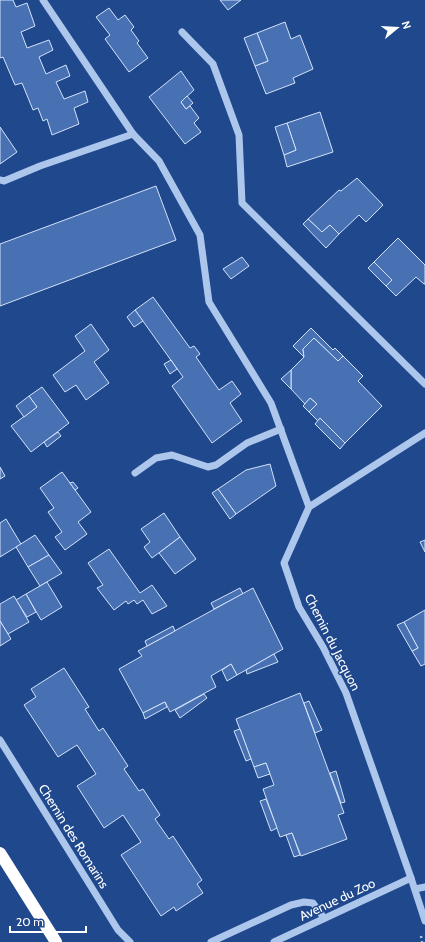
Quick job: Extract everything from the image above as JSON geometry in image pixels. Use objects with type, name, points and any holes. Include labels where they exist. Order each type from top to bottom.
[{"type":"highway","points":[[0,853],[56,942]]},
{"type":"street","points":[[43,0],[133,134],[159,161],[200,235],[209,302],[271,403],[310,507],[425,433]]},
{"type":"street","points":[[182,32],[213,64],[239,135],[242,203],[425,384]]},
{"type":"street","points":[[0,180],[4,181],[40,166],[133,134]]},
{"type":"street","points":[[136,473],[156,458],[172,455],[208,467],[216,465],[247,443],[281,429]]},
{"type":"street","name":"Chemin du Jacquon","points":[[310,507],[284,563],[299,607],[323,646],[346,693],[425,921]]},
{"type":"street","name":"Chemin des Romarins","points":[[0,740],[118,930],[130,942]]},
{"type":"street","name":"Avenue du Zoo","points":[[274,942],[411,878]]},
{"type":"street","points":[[414,889],[425,887]]},
{"type":"street","points":[[211,942],[291,905],[304,902],[314,903],[324,918]]},
{"type":"building","points":[[0,0],[13,0],[16,7],[27,3],[35,26],[21,32],[27,48],[49,40],[53,50],[39,57],[46,74],[66,65],[70,76],[56,82],[64,99],[85,91],[88,102],[74,108],[79,124],[52,135],[47,119],[43,121],[38,108],[33,110],[22,83],[15,85],[3,57],[0,58]]},
{"type":"building","points":[[220,0],[241,0],[228,10]]},
{"type":"building","points":[[109,8],[118,20],[125,15],[134,27],[131,30],[139,41],[137,43],[148,58],[129,72],[105,39],[110,35],[96,17]]},
{"type":"building","points":[[285,22],[291,39],[300,35],[313,69],[293,78],[295,83],[266,94],[255,66],[268,61],[257,33]]},
{"type":"building","points":[[257,33],[268,61],[255,66],[244,38]]},
{"type":"building","points":[[181,71],[194,90],[181,102],[186,109],[190,106],[199,118],[194,123],[201,132],[185,144],[149,97]]},
{"type":"building","points":[[187,96],[193,103],[186,109],[181,102]]},
{"type":"building","points":[[320,112],[333,152],[287,167],[284,155],[296,150],[287,123]]},
{"type":"building","points":[[287,123],[296,150],[284,155],[275,127]]},
{"type":"building","points":[[0,127],[17,152],[0,164]]},
{"type":"building","points":[[357,178],[383,205],[366,222],[359,215],[339,234],[330,225],[322,232],[308,219],[339,190],[341,191]]},
{"type":"building","points":[[156,186],[176,240],[0,306],[0,244]]},
{"type":"building","points":[[308,219],[322,232],[330,225],[339,234],[326,248],[303,224]]},
{"type":"building","points":[[398,238],[425,265],[425,284],[416,277],[396,296],[386,286],[392,280],[374,262]]},
{"type":"building","points":[[242,257],[249,266],[231,279],[223,269]]},
{"type":"building","points":[[374,262],[392,280],[386,286],[368,268]]},
{"type":"building","points":[[153,297],[190,348],[194,346],[200,354],[196,357],[219,390],[232,381],[241,394],[230,403],[242,421],[212,443],[172,386],[183,377],[135,310]]},
{"type":"building","points":[[135,310],[143,321],[134,327],[127,317]]},
{"type":"building","points":[[91,324],[109,350],[94,362],[109,383],[86,400],[76,385],[65,392],[53,375],[85,351],[75,336]]},
{"type":"building","points":[[311,328],[333,350],[335,348],[343,356],[338,361],[314,338],[303,349],[304,357],[293,346]]},
{"type":"building","points":[[314,338],[338,361],[343,356],[363,376],[358,381],[382,406],[345,443],[320,418],[318,421],[309,412],[317,404],[310,398],[305,404],[291,389],[291,370],[304,357],[303,349]]},
{"type":"building","points":[[171,360],[177,369],[170,374],[164,364]]},
{"type":"building","points":[[291,370],[291,389],[281,379]]},
{"type":"building","points":[[42,387],[69,423],[31,452],[11,426],[37,407],[29,396]]},
{"type":"building","points":[[29,396],[37,407],[24,417],[16,406]]},
{"type":"building","points":[[310,398],[317,404],[309,412],[303,406]]},
{"type":"building","points":[[320,418],[345,443],[340,449],[315,424]]},
{"type":"building","points":[[58,432],[61,436],[47,447],[44,442]]},
{"type":"building","points":[[270,464],[276,486],[236,514],[218,489],[246,470]]},
{"type":"building","points":[[0,467],[5,476],[0,479]]},
{"type":"building","points":[[62,472],[91,512],[78,522],[87,534],[65,550],[55,537],[62,532],[48,512],[54,508],[40,488]]},
{"type":"building","points":[[73,482],[78,488],[75,490],[70,483]]},
{"type":"building","points":[[218,489],[236,514],[230,519],[212,493]]},
{"type":"building","points":[[164,513],[180,537],[152,558],[144,547],[150,542],[141,529]]},
{"type":"building","points":[[6,519],[21,544],[0,557],[0,523]]},
{"type":"building","points":[[35,535],[49,555],[28,567],[16,547]]},
{"type":"building","points":[[180,537],[196,559],[175,574],[159,553]]},
{"type":"building","points":[[425,540],[425,552],[420,542]]},
{"type":"building","points":[[109,549],[140,593],[152,585],[167,606],[152,614],[143,600],[137,604],[134,600],[128,604],[126,601],[114,610],[97,588],[103,585],[88,563]]},
{"type":"building","points":[[49,555],[62,573],[40,586],[28,567]]},
{"type":"building","points":[[47,582],[62,607],[41,620],[26,594]]},
{"type":"building","points":[[240,588],[243,594],[214,609],[211,603]]},
{"type":"building","points":[[253,588],[283,649],[237,675],[231,664],[211,676],[216,687],[170,712],[165,702],[143,713],[119,669],[142,656],[138,651]]},
{"type":"building","points":[[26,594],[36,612],[27,617],[16,600]]},
{"type":"building","points":[[14,596],[29,622],[8,634],[0,621],[0,604]]},
{"type":"building","points":[[425,610],[425,664],[421,666],[412,651],[418,648],[404,622]]},
{"type":"building","points":[[0,621],[11,639],[0,646]]},
{"type":"building","points":[[404,622],[418,648],[412,651],[397,625]]},
{"type":"building","points":[[173,626],[175,631],[147,646],[145,641]]},
{"type":"building","points":[[274,654],[278,662],[247,674],[246,670]]},
{"type":"building","points":[[231,664],[237,675],[227,681],[222,670]]},
{"type":"building","points":[[64,668],[89,707],[85,709],[99,731],[103,728],[128,766],[124,769],[139,791],[143,789],[160,815],[155,819],[169,839],[173,836],[202,880],[197,884],[203,893],[176,911],[174,907],[161,916],[121,855],[141,842],[123,815],[104,828],[77,786],[96,774],[77,745],[58,757],[24,705],[36,697],[31,689]]},
{"type":"building","points":[[300,693],[344,813],[338,815],[347,839],[301,856],[292,833],[280,837],[263,789],[274,785],[266,763],[254,767],[236,719]]},
{"type":"building","points":[[204,694],[207,698],[180,718],[175,710]]},
{"type":"building","points":[[309,701],[322,730],[315,733],[304,703]]},
{"type":"building","points":[[165,702],[167,707],[145,719],[143,713]]},
{"type":"building","points":[[240,729],[251,759],[246,761],[234,731]]},
{"type":"building","points":[[266,763],[270,774],[258,778],[254,767]]},
{"type":"building","points":[[336,771],[345,802],[341,803],[330,773]]},
{"type":"building","points":[[266,799],[277,828],[271,831],[260,801]]},
{"type":"building","points":[[292,833],[300,855],[294,857],[286,835]]}]
